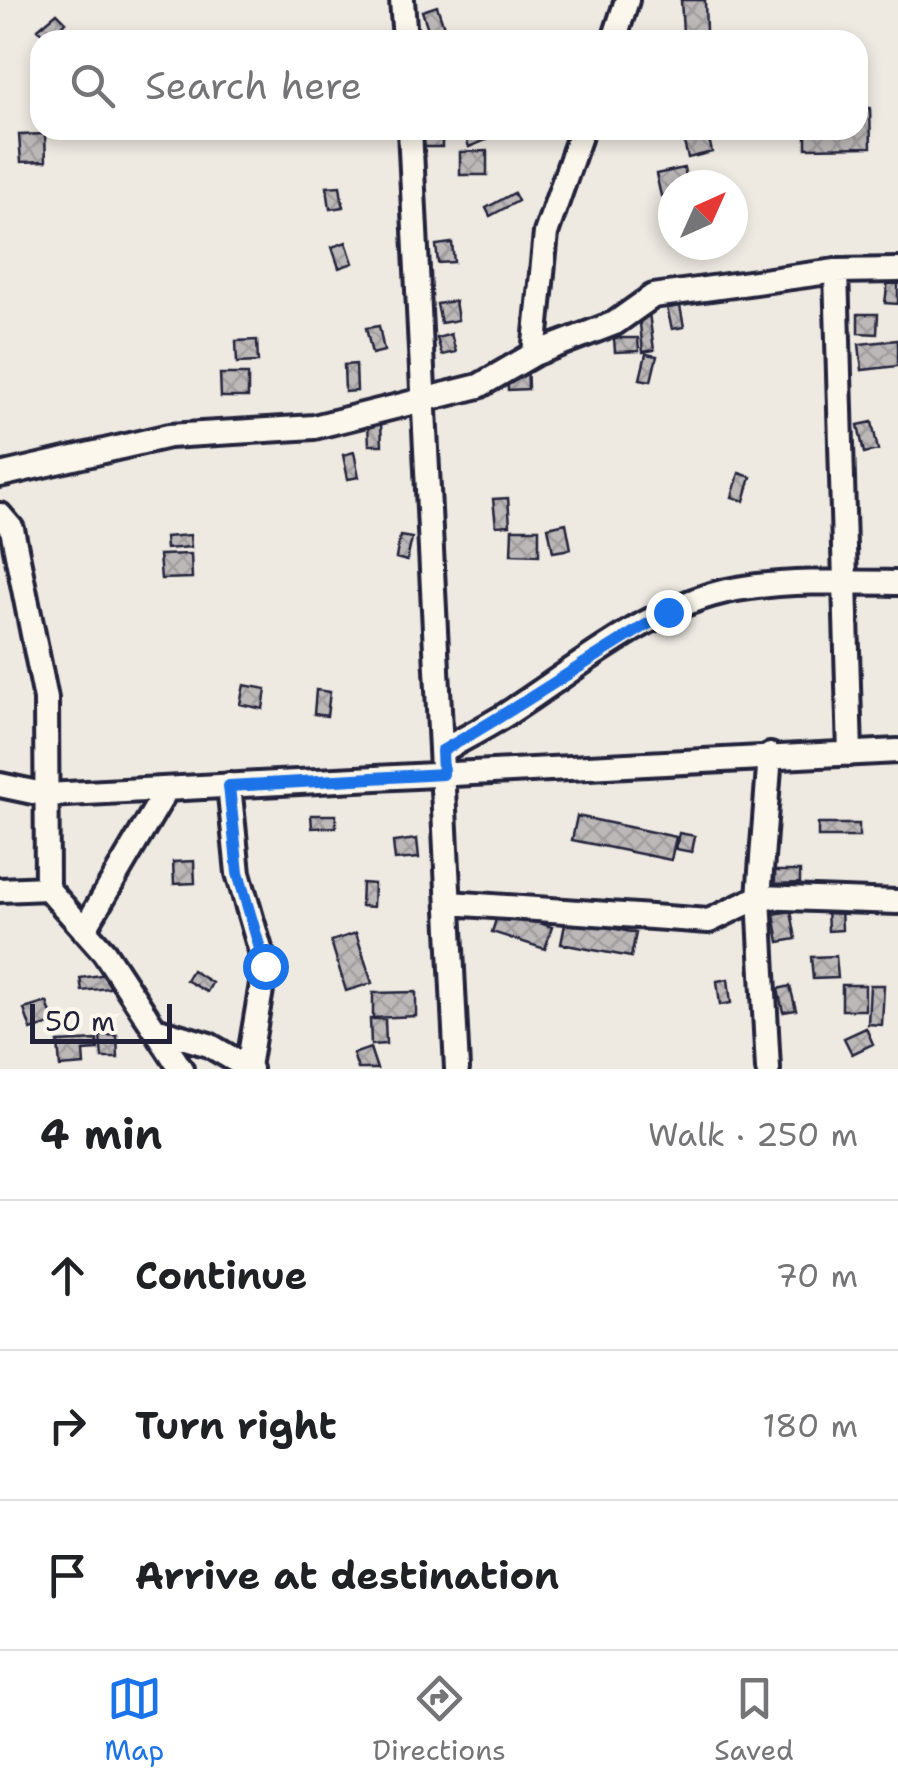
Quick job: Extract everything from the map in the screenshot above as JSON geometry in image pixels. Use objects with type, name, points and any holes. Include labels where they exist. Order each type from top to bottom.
[{"type":"street","points":[[402,0],[404,30]]},
{"type":"street","points":[[618,30],[628,0]]},
{"type":"street","points":[[411,140],[457,1069]]},
{"type":"street","points":[[534,354],[546,233],[579,140]]},
{"type":"street","points":[[0,475],[169,436],[314,428],[479,386],[534,354],[615,323],[653,296],[836,271],[898,270]]},
{"type":"street","points":[[836,271],[850,754]]},
{"type":"street","points":[[0,515],[12,529],[46,700],[47,888],[104,952],[181,1069]]},
{"type":"street","points":[[442,763],[500,718],[668,612],[735,589],[898,583]]},
{"type":"street","points":[[0,785],[47,795],[229,786],[442,763],[898,750]]},
{"type":"street","points":[[768,1069],[759,897],[770,755]]},
{"type":"street","points":[[155,1029],[209,1045],[249,1068],[265,966],[238,873],[229,786]]},
{"type":"street","points":[[84,930],[167,789]]},
{"type":"street","points":[[0,890],[47,888]]},
{"type":"street","points":[[449,904],[709,921],[759,897],[898,902]]},
{"type":"building","points":[[681,0],[705,0],[706,30],[683,30]]},
{"type":"building","points":[[437,6],[444,27],[428,30],[422,11]]},
{"type":"building","points":[[57,13],[66,22],[56,30],[38,29]]},
{"type":"building","points":[[868,108],[871,147],[806,148],[806,140],[868,140]]},
{"type":"building","points":[[19,135],[45,140],[46,161],[21,162]]},
{"type":"building","points":[[422,140],[442,140],[442,147],[422,147]]},
{"type":"building","points":[[467,140],[486,140],[469,147]]},
{"type":"building","points":[[683,140],[709,140],[712,152],[688,158]]},
{"type":"building","points":[[487,151],[487,175],[460,175],[460,152]]},
{"type":"building","points":[[340,186],[343,207],[330,209],[327,187]]},
{"type":"building","points":[[514,193],[518,201],[490,216],[486,208]]},
{"type":"building","points":[[346,242],[353,263],[339,268],[332,247]]},
{"type":"building","points":[[452,243],[454,262],[438,263],[436,245]]},
{"type":"building","points":[[889,272],[898,273],[898,304],[885,303]]},
{"type":"building","points":[[455,301],[458,320],[441,323],[437,304]]},
{"type":"building","points":[[680,306],[684,327],[672,329],[667,308]]},
{"type":"building","points":[[649,313],[654,350],[643,352],[639,315]]},
{"type":"building","points":[[858,314],[878,314],[877,334],[858,333]]},
{"type":"building","points":[[379,326],[384,351],[372,354],[366,328]]},
{"type":"building","points":[[451,334],[456,352],[442,355],[437,338]]},
{"type":"building","points":[[614,338],[638,338],[639,351],[615,352]]},
{"type":"building","points":[[257,340],[258,362],[237,363],[236,341]]},
{"type":"building","points":[[898,340],[898,366],[862,370],[859,344]]},
{"type":"building","points":[[646,354],[657,356],[651,381],[640,379]]},
{"type":"building","points":[[507,356],[527,356],[528,389],[508,390]]},
{"type":"building","points":[[356,364],[357,391],[345,392],[344,365]]},
{"type":"building","points":[[220,374],[248,374],[248,397],[221,397]]},
{"type":"building","points":[[872,422],[878,450],[864,453],[858,425]]},
{"type":"building","points":[[381,423],[382,445],[369,445],[368,424]]},
{"type":"building","points":[[354,452],[359,477],[348,479],[343,455]]},
{"type":"building","points":[[739,473],[751,477],[744,501],[732,497]]},
{"type":"building","points":[[508,498],[510,525],[496,526],[493,499]]},
{"type":"building","points":[[566,523],[571,549],[553,552],[548,527]]},
{"type":"building","points":[[512,529],[539,529],[539,555],[511,554]]},
{"type":"building","points":[[190,535],[191,547],[166,549],[165,537]]},
{"type":"building","points":[[400,536],[412,538],[407,561],[396,558]]},
{"type":"building","points":[[191,554],[192,578],[161,579],[159,555]]},
{"type":"building","points":[[244,685],[266,689],[263,709],[240,704]]},
{"type":"building","points":[[316,690],[330,692],[327,716],[314,714]]},
{"type":"building","points":[[311,815],[336,815],[336,827],[312,828]]},
{"type":"building","points":[[577,816],[676,837],[671,860],[572,840]]},
{"type":"building","points":[[818,824],[859,824],[859,837],[818,837]]},
{"type":"building","points":[[679,833],[695,836],[692,852],[676,849]]},
{"type":"building","points":[[417,839],[419,858],[395,860],[393,842]]},
{"type":"building","points":[[194,861],[195,883],[174,884],[173,862]]},
{"type":"building","points":[[775,871],[800,871],[800,883],[775,884]]},
{"type":"building","points":[[362,883],[374,884],[373,907],[361,906]]},
{"type":"building","points":[[827,907],[841,907],[842,930],[828,931]]},
{"type":"building","points":[[499,910],[552,927],[545,949],[492,932]]},
{"type":"building","points":[[791,911],[796,939],[779,942],[774,914]]},
{"type":"building","points":[[566,919],[636,933],[631,957],[561,944]]},
{"type":"building","points":[[356,933],[372,983],[346,991],[331,941]]},
{"type":"building","points":[[836,956],[838,978],[813,979],[811,957]]},
{"type":"building","points":[[192,970],[212,983],[207,992],[186,980]]},
{"type":"building","points":[[108,974],[110,988],[82,991],[80,978]]},
{"type":"building","points":[[728,979],[731,1003],[720,1005],[717,981]]},
{"type":"building","points":[[842,985],[865,985],[865,1010],[842,1010]]},
{"type":"building","points":[[870,985],[884,985],[882,1025],[868,1024]]},
{"type":"building","points":[[790,986],[796,1010],[783,1012],[778,989]]},
{"type":"building","points":[[416,992],[416,1016],[373,1018],[373,993]]},
{"type":"building","points":[[47,1002],[54,1023],[31,1030],[24,1009]]},
{"type":"building","points":[[370,1019],[385,1019],[386,1044],[371,1045]]},
{"type":"building","points":[[866,1028],[873,1044],[852,1054],[844,1038]]},
{"type":"building","points":[[117,1035],[118,1058],[102,1058],[100,1036]]},
{"type":"building","points":[[97,1040],[98,1050],[83,1051],[84,1065],[60,1067],[58,1042]]},
{"type":"building","points":[[370,1048],[377,1069],[358,1069],[353,1054]]},
{"type":"route","points":[[265,966],[238,873],[229,786],[443,774],[442,751],[668,612]]}]
